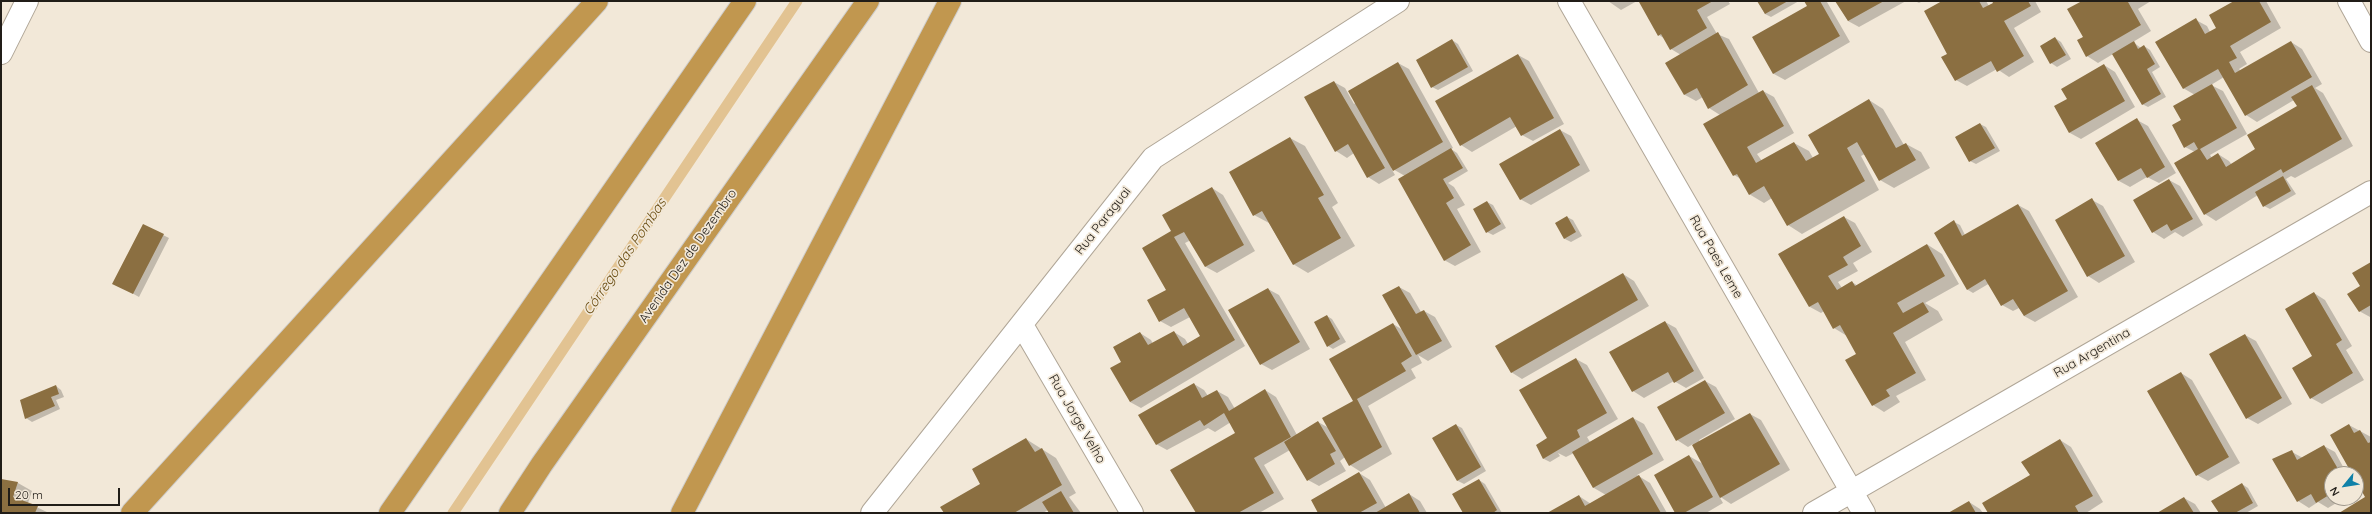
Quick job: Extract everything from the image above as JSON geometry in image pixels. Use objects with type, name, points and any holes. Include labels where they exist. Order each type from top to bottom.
[{"type":"highway","points":[[132,513],[597,1]]},
{"type":"highway","points":[[390,513],[745,1]]},
{"type":"highway","name":"Avenida Dez de Dezembro","points":[[510,513],[542,464],[868,1]]},
{"type":"highway","points":[[682,513],[950,1]]},
{"type":"street","points":[[1,53],[27,1]]},
{"type":"street","name":"Rua Paraguai","points":[[872,513],[1153,158],[1398,1]]},
{"type":"street","name":"Rua Paes Leme","points":[[1569,1],[1864,513]]},
{"type":"street","points":[[2349,1],[2371,41]]},
{"type":"street","name":"Rua Argentina","points":[[1814,513],[2371,192]]},
{"type":"street","name":"Rua Jorge Velho","points":[[1022,325],[1132,513]]},
{"type":"building","points":[[1713,1],[1697,10],[1707,28],[1670,50],[1661,34],[1658,36],[1639,2]]},
{"type":"building","points":[[1757,1],[1788,1],[1765,14]]},
{"type":"building","points":[[1804,1],[1820,1],[1840,36],[1773,74],[1752,37],[1807,6]]},
{"type":"building","points":[[1835,1],[1884,1],[1848,21]]},
{"type":"building","points":[[1942,1],[1979,1],[1983,8],[1993,3],[1992,1],[2028,1],[2031,6],[2004,21],[2024,56],[1997,72],[1991,61],[1955,81],[1941,57],[1947,54],[1924,11]]},
{"type":"building","points":[[2082,1],[2130,1],[2128,2],[2141,25],[2086,57],[2077,40],[2083,37],[2067,9]]},
{"type":"building","points":[[2234,1],[2259,1],[2271,22],[2230,46],[2237,58],[2229,62],[2235,73],[2291,41],[2312,77],[2245,116],[2218,69],[2183,89],[2155,42],[2196,18],[2205,34],[2216,28],[2209,15]]},
{"type":"building","points":[[1718,32],[1748,85],[1708,109],[1697,88],[1684,95],[1665,63]]},
{"type":"building","points":[[2055,37],[2066,55],[2050,64],[2040,46]]},
{"type":"building","points":[[1452,39],[1468,67],[1431,88],[1416,60]]},
{"type":"building","points":[[2134,41],[2138,49],[2144,45],[2155,64],[2147,69],[2161,94],[2142,105],[2112,54]]},
{"type":"building","points":[[1518,54],[1554,118],[1521,136],[1510,117],[1460,146],[1435,101]]},
{"type":"building","points":[[1398,62],[1443,142],[1393,171],[1348,91]]},
{"type":"building","points":[[2104,64],[2125,101],[2069,133],[2054,106],[2067,99],[2061,89]]},
{"type":"building","points":[[1334,81],[1385,168],[1367,178],[1348,144],[1335,152],[1304,97]]},
{"type":"building","points":[[2212,84],[2237,128],[2200,149],[2207,160],[2218,153],[2226,167],[2255,149],[2247,135],[2297,106],[2291,97],[2312,85],[2342,139],[2283,173],[2281,169],[2204,215],[2174,163],[2198,149],[2194,142],[2184,148],[2172,125],[2181,120],[2173,106]]},
{"type":"building","points":[[1763,90],[1784,126],[1747,147],[1756,163],[1794,142],[1806,161],[1819,154],[1808,135],[1869,99],[1896,148],[1906,143],[1916,160],[1879,181],[1857,142],[1847,148],[1865,181],[1787,226],[1764,186],[1749,195],[1737,174],[1733,176],[1703,124]]},
{"type":"building","points":[[2137,118],[2165,167],[2147,178],[2141,168],[2118,181],[2095,143]]},
{"type":"building","points":[[1980,123],[1995,148],[1969,162],[1955,137]]},
{"type":"building","points":[[1560,129],[1580,165],[1520,200],[1499,164]]},
{"type":"building","points":[[1290,137],[1324,195],[1318,198],[1341,238],[1293,265],[1262,211],[1253,216],[1229,172]]},
{"type":"building","points":[[1451,148],[1463,168],[1443,179],[1454,198],[1446,203],[1471,245],[1444,261],[1398,179]]},
{"type":"building","points":[[2283,176],[2291,191],[2263,207],[2255,192]]},
{"type":"building","points":[[2169,179],[2193,219],[2171,231],[2167,224],[2152,233],[2133,200]]},
{"type":"building","points":[[1212,187],[1244,245],[1205,267],[1184,232],[1174,237],[1235,340],[1130,402],[1110,368],[1121,362],[1113,347],[1140,332],[1148,345],[1174,331],[1183,346],[1200,336],[1184,308],[1159,322],[1147,300],[1166,290],[1142,248],[1171,231],[1162,215]]},
{"type":"building","points":[[2092,198],[2125,256],[2087,277],[2055,220]]},
{"type":"building","points":[[1487,201],[1501,224],[1486,233],[1473,209]]},
{"type":"building","points":[[2018,204],[2068,291],[2024,316],[2013,299],[2001,306],[1985,279],[1967,290],[1934,233],[1954,220],[1962,236]]},
{"type":"building","points":[[1567,216],[1576,232],[1564,239],[1555,223]]},
{"type":"building","points":[[1844,216],[1861,246],[1843,257],[1848,265],[1828,276],[1837,290],[1852,281],[1855,286],[1927,244],[1945,276],[1897,303],[1903,313],[1923,302],[1929,312],[1893,333],[1916,373],[1886,390],[1890,396],[1872,406],[1845,360],[1856,354],[1840,325],[1833,329],[1818,302],[1809,307],[1778,254]]},
{"type":"building","points":[[143,224],[164,234],[133,294],[112,284]]},
{"type":"building","points":[[2371,262],[2371,305],[2359,312],[2347,294],[2360,286],[2352,273]]},
{"type":"building","points":[[1623,273],[1638,300],[1511,373],[1495,346]]},
{"type":"building","points":[[1399,286],[1416,314],[1424,310],[1442,341],[1416,355],[1382,295]]},
{"type":"building","points":[[1268,288],[1300,342],[1260,365],[1228,310]]},
{"type":"building","points":[[2314,292],[2342,340],[2336,344],[2353,373],[2310,399],[2292,368],[2312,356],[2285,309]]},
{"type":"building","points":[[1327,315],[1340,339],[1327,347],[1314,322]]},
{"type":"building","points":[[1665,321],[1694,371],[1674,383],[1668,372],[1632,392],[1609,352]]},
{"type":"building","points":[[1393,323],[1412,356],[1401,363],[1406,371],[1357,399],[1382,447],[1349,466],[1322,418],[1353,401],[1329,359]]},
{"type":"building","points":[[2245,334],[2282,398],[2246,419],[2209,354]]},
{"type":"building","points":[[1576,358],[1607,413],[1577,430],[1580,437],[1543,459],[1536,445],[1547,438],[1519,390]]},
{"type":"building","points":[[2181,372],[2229,457],[2196,476],[2147,391]]},
{"type":"building","points":[[1705,380],[1725,413],[1676,441],[1657,407]]},
{"type":"building","points":[[1194,383],[1202,398],[1217,390],[1229,411],[1265,389],[1291,437],[1254,458],[1274,493],[1238,513],[1196,513],[1170,470],[1235,433],[1224,413],[1204,426],[1200,420],[1156,445],[1138,415]]},
{"type":"building","points":[[56,385],[59,394],[51,397],[55,406],[25,419],[20,400]]},
{"type":"building","points":[[1750,413],[1780,464],[1720,498],[1692,445]]},
{"type":"building","points":[[1633,417],[1653,454],[1593,488],[1572,452]]},
{"type":"building","points":[[1318,421],[1336,451],[1330,454],[1335,464],[1307,481],[1284,442]]},
{"type":"building","points":[[1456,424],[1481,467],[1457,481],[1432,438]]},
{"type":"building","points":[[2349,424],[2354,433],[2360,430],[2368,443],[2371,442],[2371,513],[2339,513],[2350,506],[2364,506],[2364,466],[2347,466],[2330,435]]},
{"type":"building","points":[[1026,438],[1035,452],[1042,448],[1062,485],[1014,513],[944,513],[940,507],[980,484],[972,469]]},
{"type":"building","points":[[2060,439],[2093,496],[2075,506],[2079,513],[1988,513],[1982,503],[2030,475],[2021,462]]},
{"type":"building","points":[[2324,445],[2336,466],[2324,466],[2324,498],[2316,503],[2311,494],[2297,502],[2272,459],[2292,450],[2297,460]]},
{"type":"building","points":[[1689,455],[1713,497],[1684,513],[1675,513],[1654,475]]},
{"type":"building","points":[[1359,472],[1377,503],[1359,513],[1318,513],[1311,500]]},
{"type":"building","points":[[1639,475],[1661,513],[1547,513],[1579,495],[1585,506]]},
{"type":"building","points":[[1,479],[18,482],[13,497],[38,506],[35,513],[1,513]]},
{"type":"building","points":[[1479,479],[1497,510],[1493,513],[1463,513],[1452,494]]},
{"type":"building","points":[[2242,483],[2253,503],[2235,513],[2219,513],[2211,501]]},
{"type":"building","points":[[1061,491],[1074,513],[1049,513],[1042,502]]},
{"type":"building","points":[[1409,493],[1420,513],[1375,513]]},
{"type":"building","points":[[2184,497],[2194,513],[2157,513]]},
{"type":"building","points":[[1969,501],[1976,513],[1948,513]]},
{"type":"waterway","name":"Córrego das Pombas","points":[[453,513],[797,1]]}]
